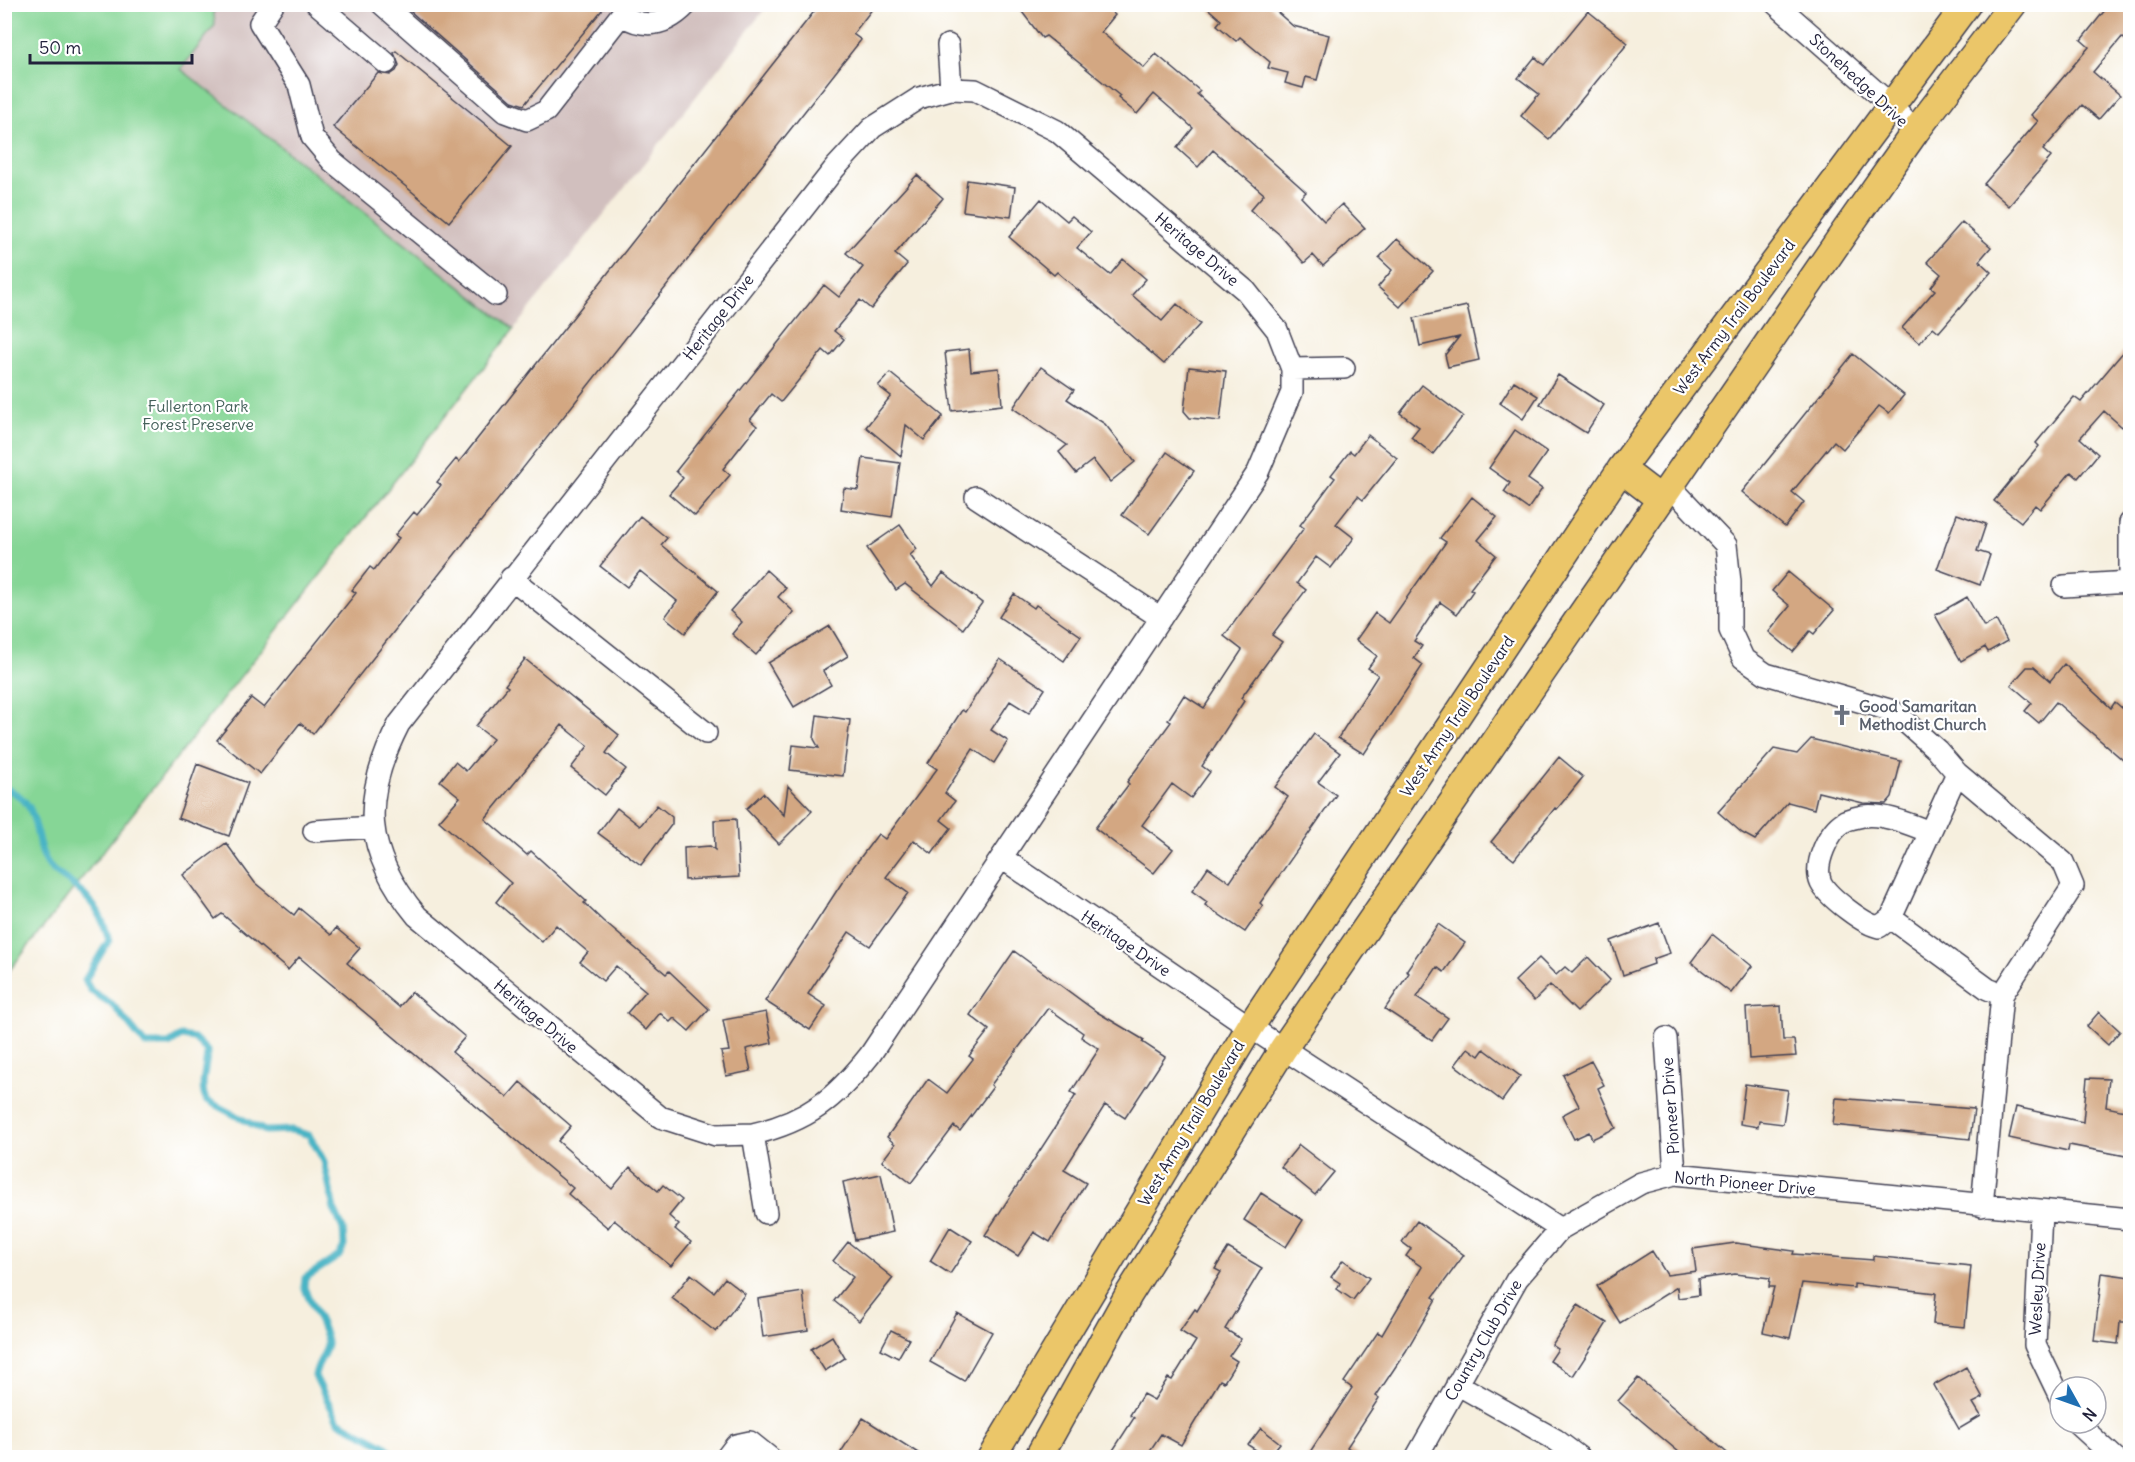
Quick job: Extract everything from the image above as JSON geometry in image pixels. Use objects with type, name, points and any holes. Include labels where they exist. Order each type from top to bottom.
[{"type":"main road","name":"West Army Trail Boulevard","points":[[991,1458],[1250,1028],[1621,469],[1967,4]]},
{"type":"main road","points":[[1038,1458],[1129,1294],[1283,1049],[1664,492],[1915,132],[2013,4]]},
{"type":"main road","points":[[1621,469],[1664,492]]},
{"type":"street","points":[[273,4],[260,23],[299,85],[312,137],[332,161],[496,295]]},
{"type":"street","points":[[317,4],[386,63]]},
{"type":"street","points":[[382,4],[505,112],[527,120],[546,111],[615,10],[635,23],[658,25],[679,13],[687,4]]},
{"type":"street","name":"Stonehedge Drive","points":[[1776,4],[1892,106],[1915,132]]},
{"type":"street","points":[[948,45],[951,89]]},
{"type":"street","name":"Heritage Drive","points":[[951,89],[975,90],[1057,131],[1246,291],[1277,330],[1292,369],[1292,392],[1257,472],[1002,858],[851,1079],[829,1101],[803,1118],[779,1128],[753,1134],[716,1135],[660,1117],[646,1108],[417,916],[397,892],[384,862],[373,826],[372,793],[382,757],[399,724],[511,578],[835,168],[872,128],[918,98],[951,89]]},
{"type":"street","points":[[1292,369],[1344,368]]},
{"type":"street","points":[[1664,492],[1726,545],[1730,582],[1730,630],[1743,658],[1766,674],[1893,711],[1937,750],[1957,773],[2063,862],[2073,886],[2002,995],[1982,1206]]},
{"type":"street","points":[[976,497],[1161,618]]},
{"type":"street","points":[[2064,586],[2130,583],[2130,523]]},
{"type":"street","points":[[511,578],[706,733]]},
{"type":"street","points":[[1933,826],[1864,816],[1844,822],[1832,835],[1818,863],[1821,883],[1836,900],[1871,926],[1879,927],[1891,918],[1933,826],[1957,773]]},
{"type":"street","points":[[314,831],[373,826]]},
{"type":"street","name":"Heritage Drive","points":[[1002,858],[1250,1028]]},
{"type":"street","points":[[1891,918],[1989,989],[2002,995]]},
{"type":"street","points":[[1250,1028],[1560,1229]]},
{"type":"street","name":"Pioneer Drive","points":[[1666,1038],[1675,1174]]},
{"type":"street","points":[[753,1134],[766,1213]]},
{"type":"street","name":"North Pioneer Drive","points":[[1560,1229],[1641,1183],[1675,1174],[2130,1219]]},
{"type":"street","name":"Wesley Drive","points":[[2041,1212],[2035,1345],[2049,1375]]},
{"type":"street","name":"Country Club Drive","points":[[1416,1458],[1517,1279],[1560,1229]]},
{"type":"street","points":[[1457,1384],[1556,1440],[1580,1458]]},
{"type":"street","points":[[2090,1435],[2115,1458]]},
{"type":"street","points":[[726,1458],[736,1445],[750,1442],[770,1458]]},
{"type":"shaded area","points":[[213,5],[768,5],[514,329],[181,68],[215,25]]},
{"type":"green space","name":"Fullerton Park Forest Preserve","points":[[5,4],[213,5],[215,25],[181,69],[514,329],[5,976]]},
{"type":"building","points":[[402,4],[607,4],[524,105],[512,101]]},
{"type":"building","points":[[820,4],[876,4],[853,34],[861,40],[313,734],[300,723],[260,774],[217,740],[251,698],[264,708],[356,593],[352,590],[370,567],[374,570],[399,538],[395,535],[414,512],[417,515],[441,485],[437,482],[456,459],[459,462]]},
{"type":"building","points":[[1016,4],[1103,4],[1115,15],[1101,32],[1144,68],[1156,54],[1200,91],[1197,94],[1306,192],[1301,197],[1324,221],[1342,204],[1365,228],[1323,266],[1313,255],[1304,263],[1279,234],[1250,210],[1264,194],[1213,150],[1198,167],[1177,148],[1193,128],[1154,94],[1137,114],[1118,98],[1120,96],[1046,36],[1042,38]]},
{"type":"building","points":[[1203,4],[1268,4],[1293,26],[1329,35],[1317,80],[1306,77],[1303,88],[1285,83],[1288,73],[1268,68],[1270,62],[1240,37],[1236,41],[1217,25],[1221,20]]},
{"type":"building","points":[[2110,4],[2130,4],[2130,44],[2122,37],[2093,72],[2120,95],[2099,119],[2082,105],[2043,150],[2051,157],[2009,206],[1984,184],[2038,121],[2031,115],[2089,47],[2081,40]]},
{"type":"building","points":[[1588,11],[1628,43],[1549,139],[1521,116],[1539,94],[1518,78],[1535,57],[1544,65]]},
{"type":"building","points":[[396,51],[512,146],[449,222],[333,127],[378,73],[390,75],[396,71],[399,65],[394,53]]},
{"type":"building","points":[[917,175],[943,198],[895,254],[907,264],[871,309],[860,300],[834,331],[844,339],[830,356],[823,350],[781,402],[771,394],[750,420],[757,426],[723,469],[730,475],[695,516],[669,494],[683,478],[676,471],[824,285],[839,297],[863,267],[846,253]]},
{"type":"building","points":[[967,180],[1015,187],[1011,217],[963,211]]},
{"type":"building","points":[[1041,199],[1067,221],[1072,216],[1091,232],[1077,248],[1110,275],[1123,259],[1146,279],[1132,295],[1162,321],[1177,304],[1200,324],[1164,364],[1057,272],[1054,275],[1009,237]]},
{"type":"building","points":[[1962,222],[1991,247],[1979,261],[1991,272],[1939,332],[1933,327],[1920,343],[1902,328],[1935,290],[1931,287],[1941,274],[1927,262]]},
{"type":"building","points":[[1397,239],[1433,271],[1400,307],[1378,287],[1392,270],[1379,258]]},
{"type":"building","points":[[1467,306],[1479,360],[1448,367],[1445,355],[1459,337],[1420,346],[1414,318]]},
{"type":"building","points":[[2130,344],[2130,417],[2122,427],[2104,411],[2080,438],[2098,454],[2078,478],[2071,472],[2040,509],[2035,505],[2021,522],[1994,501],[2039,446],[2036,443],[2074,397],[2081,402]]},
{"type":"building","points":[[969,349],[971,371],[999,368],[1002,405],[952,411],[945,352]]},
{"type":"building","points":[[1853,354],[1904,395],[1889,413],[1879,406],[1843,449],[1834,441],[1792,492],[1804,502],[1785,527],[1742,492]]},
{"type":"building","points":[[1041,367],[1074,390],[1067,399],[1105,424],[1135,462],[1110,482],[1093,460],[1076,473],[1059,452],[1067,445],[1013,408]]},
{"type":"building","points":[[1189,367],[1226,371],[1220,421],[1190,418],[1184,411]]},
{"type":"building","points":[[890,373],[943,416],[924,440],[906,425],[901,456],[866,427],[891,396],[878,386]]},
{"type":"building","points":[[1558,375],[1604,405],[1586,433],[1540,404]]},
{"type":"building","points":[[1514,381],[1538,396],[1523,419],[1500,403]]},
{"type":"building","points":[[1422,385],[1463,416],[1433,454],[1411,437],[1419,427],[1400,413]]},
{"type":"building","points":[[1515,430],[1547,452],[1528,479],[1542,489],[1528,509],[1504,492],[1510,483],[1489,468]]},
{"type":"building","points":[[1368,435],[1397,458],[1363,500],[1358,496],[1336,524],[1354,538],[1331,568],[1316,557],[1297,583],[1306,590],[1272,635],[1282,642],[1241,698],[1244,701],[1202,766],[1210,772],[1191,798],[1172,784],[1142,825],[1173,849],[1154,873],[1095,828],[1129,784],[1127,782],[1171,722],[1168,720],[1184,695],[1204,708],[1242,650],[1224,636],[1304,528],[1300,525],[1335,478],[1331,475],[1350,451],[1354,454]]},
{"type":"building","points":[[1167,452],[1194,471],[1149,534],[1122,515]]},
{"type":"building","points":[[863,458],[900,463],[892,517],[841,509],[844,488],[858,490]]},
{"type":"building","points":[[1472,497],[1497,517],[1478,540],[1496,555],[1470,589],[1473,591],[1457,614],[1440,602],[1414,641],[1422,646],[1414,658],[1423,665],[1364,754],[1338,738],[1378,675],[1368,668],[1377,656],[1356,640],[1375,613],[1389,623],[1446,542],[1440,538]]},
{"type":"building","points":[[1957,514],[1986,524],[1977,551],[1990,555],[1980,585],[1937,569]]},
{"type":"building","points":[[640,516],[667,538],[661,545],[718,591],[685,633],[665,617],[677,601],[640,571],[627,587],[600,566]]},
{"type":"building","points":[[900,525],[917,549],[910,555],[933,586],[943,573],[982,603],[963,629],[905,584],[896,590],[867,548]]},
{"type":"building","points":[[766,570],[786,588],[778,597],[794,612],[756,655],[732,634],[742,622],[730,611]]},
{"type":"building","points":[[1788,572],[1834,610],[1814,634],[1810,631],[1793,652],[1769,632],[1790,606],[1772,591]]},
{"type":"building","points":[[1014,594],[1034,608],[1036,605],[1081,636],[1064,661],[999,617]]},
{"type":"building","points":[[1967,597],[1984,627],[1996,620],[2007,641],[1988,652],[1985,647],[1961,661],[1935,615]]},
{"type":"building","points":[[830,626],[848,656],[823,671],[831,685],[794,707],[768,663]]},
{"type":"building","points":[[525,659],[619,735],[606,753],[626,769],[605,795],[571,768],[588,746],[562,725],[485,819],[527,855],[531,851],[586,901],[584,903],[603,921],[666,974],[669,971],[709,1009],[689,1031],[674,1018],[670,1022],[660,1013],[646,1030],[627,1013],[646,991],[616,966],[603,981],[580,962],[588,952],[556,925],[542,942],[496,902],[511,883],[439,821],[460,797],[440,781],[455,762],[466,771],[493,739],[476,726],[508,687],[505,685]]},
{"type":"building","points":[[1000,659],[1045,689],[1029,713],[1010,701],[991,730],[1008,741],[994,763],[973,749],[945,793],[955,801],[941,820],[951,828],[932,854],[914,840],[886,877],[908,893],[870,946],[849,932],[808,994],[826,1006],[810,1030],[765,1001],[845,878],[878,834],[885,839],[937,769],[928,763],[962,710],[965,712]]},
{"type":"building","points":[[2064,664],[2111,708],[2115,702],[2130,715],[2130,766],[2056,702],[2039,723],[2025,711],[2032,703],[2011,685],[2027,667],[2034,667],[2050,681]]},
{"type":"building","points":[[817,715],[850,720],[843,776],[790,770],[793,745],[819,748],[814,739]]},
{"type":"building","points":[[1314,734],[1340,753],[1318,782],[1336,795],[1260,903],[1263,906],[1245,932],[1205,905],[1207,902],[1192,891],[1208,867],[1230,882],[1288,797],[1275,787]]},
{"type":"building","points":[[1811,739],[1901,761],[1892,797],[1886,804],[1863,803],[1818,792],[1814,809],[1788,802],[1755,840],[1742,833],[1718,812],[1774,749],[1797,754]]},
{"type":"building","points":[[1559,757],[1583,777],[1514,860],[1491,842]]},
{"type":"building","points":[[197,764],[248,783],[229,836],[178,818]]},
{"type":"building","points":[[788,786],[812,811],[779,844],[746,809],[763,793],[784,815]]},
{"type":"building","points":[[657,805],[672,817],[672,824],[641,865],[598,833],[617,808],[640,826]]},
{"type":"building","points":[[736,819],[739,877],[685,880],[684,848],[710,846],[715,850],[714,820]]},
{"type":"building","points":[[226,843],[255,883],[294,915],[299,908],[331,935],[336,928],[360,948],[347,963],[399,1007],[412,992],[465,1037],[452,1052],[483,1078],[507,1097],[520,1082],[571,1126],[558,1141],[612,1189],[630,1167],[658,1191],[663,1185],[682,1200],[669,1216],[679,1225],[675,1229],[691,1242],[671,1266],[614,1220],[608,1228],[568,1194],[573,1188],[299,957],[288,970],[222,914],[215,919],[183,875]]},
{"type":"building","points":[[1659,923],[1670,953],[1653,959],[1654,964],[1623,975],[1611,941]]},
{"type":"building","points":[[1438,924],[1465,943],[1444,972],[1437,967],[1417,997],[1448,1018],[1432,1040],[1385,1009],[1409,973],[1406,971]]},
{"type":"building","points":[[1712,934],[1752,966],[1731,993],[1691,962]]},
{"type":"building","points":[[1014,951],[1097,1012],[1144,1040],[1142,1042],[1165,1057],[1125,1118],[1105,1105],[1064,1170],[1086,1183],[1050,1242],[1034,1232],[1018,1256],[985,1235],[1076,1095],[1071,1092],[1099,1049],[1081,1037],[1083,1033],[1048,1008],[960,1131],[954,1126],[911,1183],[882,1161],[895,1144],[887,1137],[928,1079],[947,1093],[973,1059],[969,1056],[989,1030],[970,1015]]},
{"type":"building","points":[[1588,957],[1610,980],[1577,1012],[1550,985],[1534,1001],[1515,981],[1539,958],[1556,975],[1565,967],[1572,973]]},
{"type":"building","points":[[1781,1006],[1783,1040],[1794,1040],[1796,1056],[1749,1059],[1746,1008]]},
{"type":"building","points":[[766,1012],[772,1043],[746,1049],[751,1071],[726,1076],[721,1052],[729,1051],[723,1020]]},
{"type":"building","points":[[2099,1012],[2120,1031],[2108,1045],[2087,1026]]},
{"type":"building","points":[[1468,1048],[1479,1056],[1484,1049],[1520,1076],[1502,1101],[1455,1065]]},
{"type":"building","points":[[1591,1061],[1604,1085],[1598,1088],[1616,1128],[1592,1139],[1589,1132],[1574,1139],[1562,1115],[1579,1106],[1563,1075]]},
{"type":"building","points":[[2087,1078],[2109,1079],[2106,1107],[2130,1112],[2126,1156],[2069,1145],[2068,1151],[2009,1138],[2016,1107],[2083,1122]]},
{"type":"building","points":[[1745,1084],[1788,1090],[1783,1124],[1759,1121],[1758,1127],[1740,1124]]},
{"type":"building","points":[[1836,1098],[1974,1109],[1970,1139],[1833,1125]]},
{"type":"building","points":[[1299,1145],[1334,1172],[1315,1195],[1281,1167]]},
{"type":"building","points":[[881,1174],[893,1232],[855,1240],[843,1182]]},
{"type":"building","points":[[1261,1193],[1303,1220],[1286,1247],[1244,1220]]},
{"type":"building","points":[[1417,1221],[1464,1255],[1433,1297],[1436,1299],[1406,1351],[1376,1396],[1379,1398],[1347,1447],[1363,1458],[1306,1458],[1352,1388],[1344,1382],[1378,1332],[1382,1335],[1422,1267],[1406,1256],[1411,1249],[1402,1242]]},
{"type":"building","points":[[950,1227],[972,1241],[950,1274],[930,1261]]},
{"type":"building","points":[[848,1242],[893,1278],[859,1321],[834,1301],[853,1277],[833,1261]]},
{"type":"building","points":[[1735,1243],[1794,1251],[1793,1254],[1873,1260],[1873,1256],[1971,1266],[1965,1327],[1933,1324],[1936,1293],[1854,1284],[1854,1288],[1802,1283],[1790,1338],[1763,1332],[1774,1287],[1769,1287],[1770,1278],[1735,1274],[1698,1279],[1699,1295],[1678,1298],[1677,1287],[1620,1323],[1597,1286],[1652,1251],[1667,1275],[1696,1271],[1693,1249]]},
{"type":"building","points":[[1228,1248],[1262,1268],[1225,1329],[1241,1339],[1229,1356],[1237,1361],[1224,1382],[1220,1380],[1181,1445],[1161,1434],[1145,1458],[1108,1458],[1134,1418],[1130,1415],[1143,1394],[1154,1400],[1168,1378],[1172,1380],[1196,1341],[1180,1331],[1195,1309],[1197,1311],[1221,1272],[1215,1269]]},
{"type":"building","points":[[1343,1260],[1369,1278],[1353,1300],[1337,1289],[1340,1283],[1331,1277]]},
{"type":"building","points":[[2102,1273],[2130,1277],[2126,1322],[2120,1322],[2118,1344],[2094,1341]]},
{"type":"building","points":[[691,1274],[714,1292],[725,1278],[745,1294],[716,1332],[672,1298]]},
{"type":"building","points":[[803,1292],[808,1330],[763,1337],[758,1299]]},
{"type":"building","points":[[1578,1305],[1607,1323],[1573,1376],[1550,1361],[1558,1349],[1552,1345]]},
{"type":"building","points":[[957,1313],[992,1332],[964,1381],[930,1362]]},
{"type":"building","points":[[891,1330],[909,1339],[898,1358],[881,1349]]},
{"type":"building","points":[[832,1336],[845,1358],[825,1371],[811,1349]]},
{"type":"building","points":[[1966,1367],[1983,1398],[1973,1403],[1981,1416],[1959,1429],[1934,1385]]},
{"type":"building","points":[[1638,1378],[1733,1458],[1686,1458],[1618,1401]]},
{"type":"building","points":[[863,1418],[926,1458],[850,1458],[841,1452]]},
{"type":"building","points":[[1261,1428],[1280,1443],[1268,1458],[1248,1445]]},
{"type":"waterway","points":[[4,788],[17,794],[31,810],[42,852],[49,866],[83,894],[94,906],[102,921],[109,940],[85,980],[91,991],[112,1004],[145,1044],[169,1044],[181,1036],[194,1038],[207,1051],[203,1082],[206,1100],[265,1131],[292,1130],[309,1135],[324,1161],[334,1209],[343,1229],[344,1246],[339,1256],[305,1278],[304,1287],[327,1340],[326,1349],[315,1376],[338,1421],[385,1446],[398,1458]]},
{"type":"place","name":"Good Samaritan Methodist Church","points":[[1842,715]]}]
